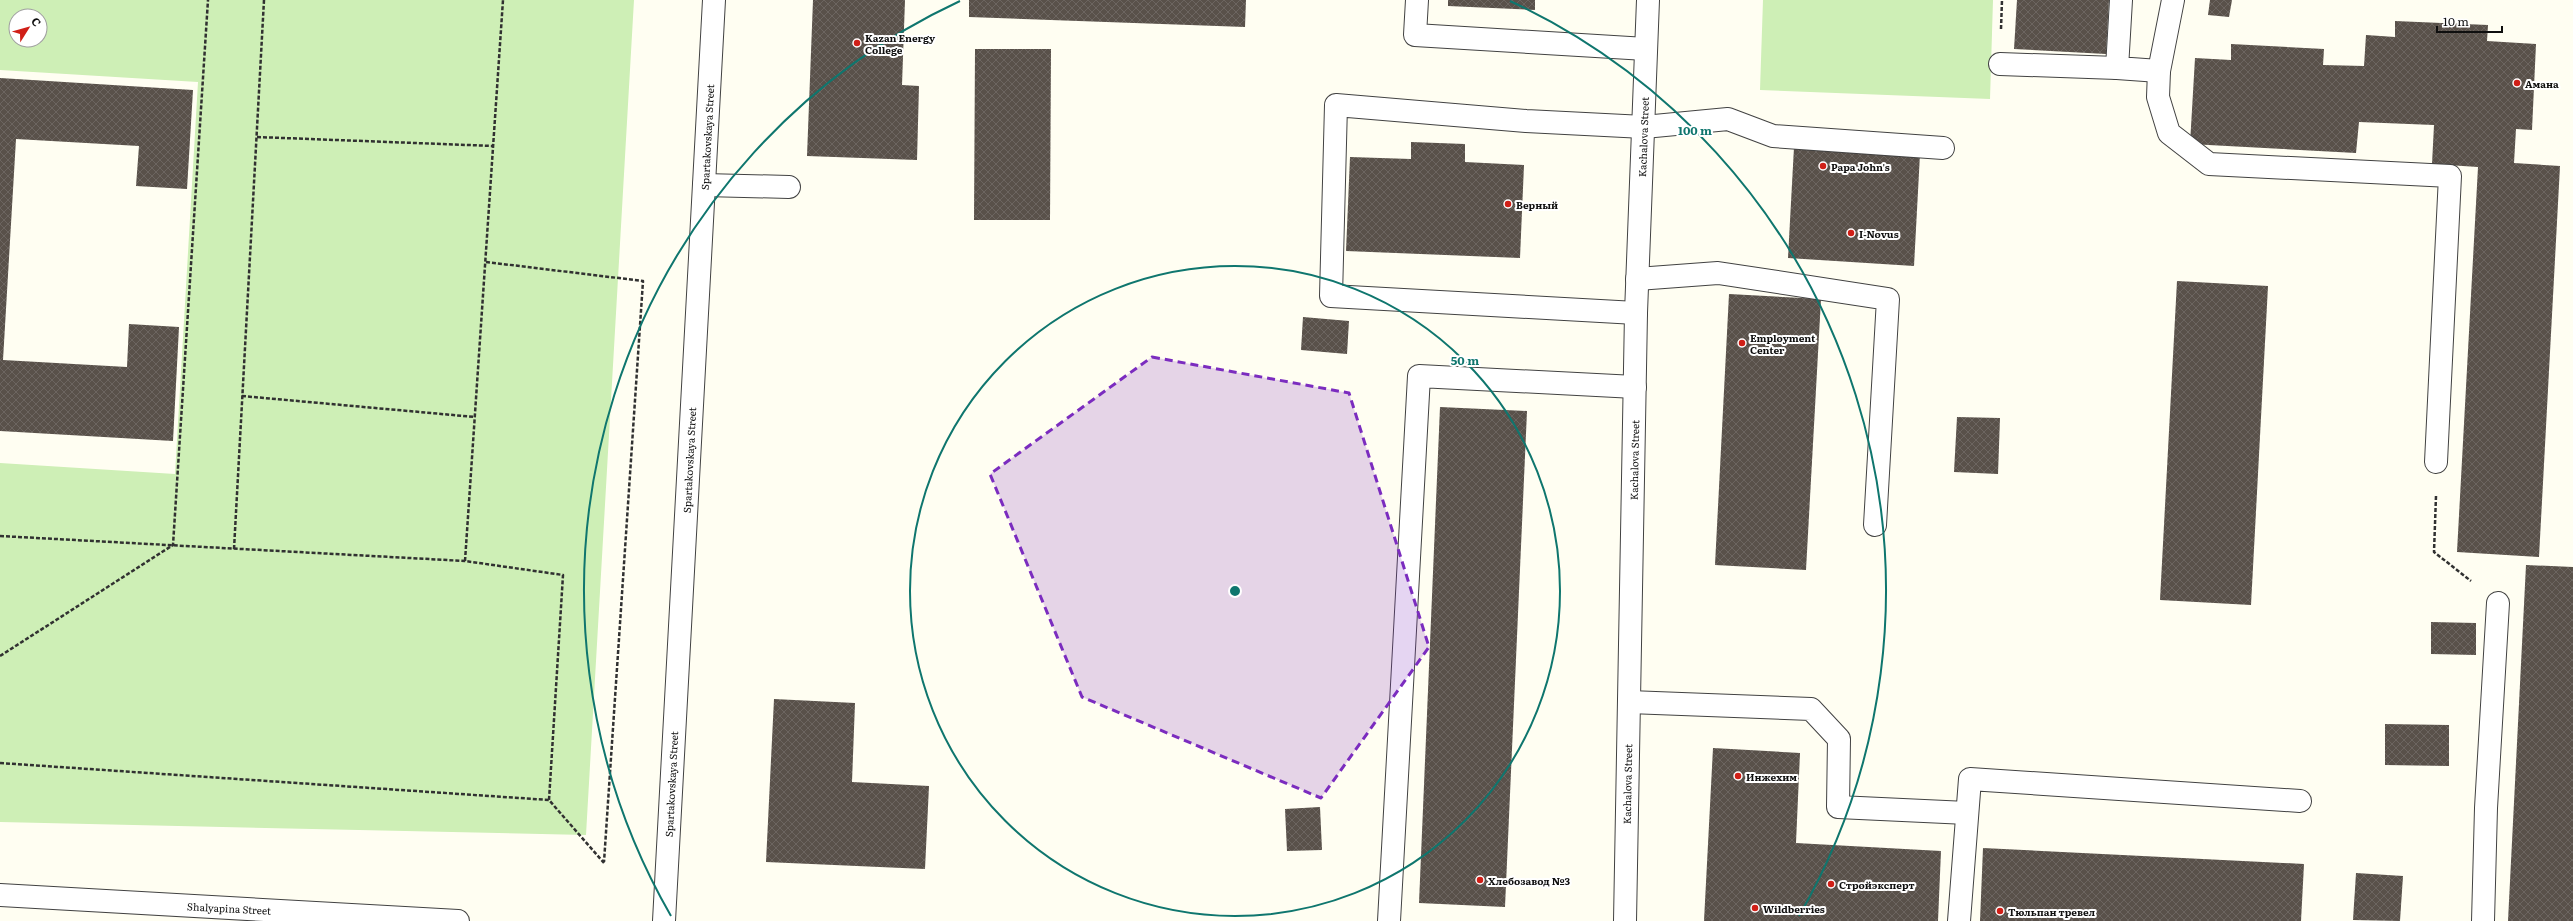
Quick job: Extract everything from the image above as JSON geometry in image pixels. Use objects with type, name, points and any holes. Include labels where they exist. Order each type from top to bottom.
[{"type":"street","name":"Spartakovskaya Street","points":[[664,921],[714,0]]},
{"type":"street","points":[[1417,0],[1415,35],[1646,49]]},
{"type":"street","name":"Kachalova Street","points":[[1625,921],[1636,313],[1648,0]]},
{"type":"street","points":[[2117,68],[2121,0]]},
{"type":"street","points":[[2173,0],[2159,71],[2158,97],[2170,133],[2209,164],[2450,176],[2436,462]]},
{"type":"street","points":[[2000,64],[2159,71]]},
{"type":"street","points":[[1636,313],[1331,296],[1336,105],[1526,121],[1644,127],[1728,119],[1772,136],[1943,148]]},
{"type":"street","points":[[704,184],[789,187]]},
{"type":"street","points":[[1637,279],[1718,273],[1888,299],[1875,525]]},
{"type":"street","points":[[1389,921],[1418,376],[1635,387]]},
{"type":"street","points":[[2483,921],[2486,808],[2498,603]]},
{"type":"street","points":[[1628,702],[1811,709],[1839,739],[1838,807],[1967,813]]},
{"type":"street","points":[[1959,921],[1970,779],[2300,801]]},
{"type":"street","name":"Shalyapina Street","points":[[0,894],[458,921]]},
{"type":"path","points":[[173,545],[208,0]]},
{"type":"path","points":[[234,549],[264,0]]},
{"type":"path","points":[[465,561],[503,0]]},
{"type":"path","points":[[256,137],[494,146]]},
{"type":"path","points":[[0,536],[465,561],[563,575],[549,800],[604,863],[643,281],[486,262]]},
{"type":"path","points":[[242,396],[475,417]]},
{"type":"path","points":[[2436,462],[2434,552],[2498,603]]},
{"type":"path","points":[[0,656],[173,545]]},
{"type":"path","points":[[0,763],[549,800]]},
{"type":"highlighted area","points":[[1152,357],[1349,393],[1429,647],[1321,798],[1082,697],[990,474]]},
{"type":"green space","points":[[0,0],[634,0],[586,835],[0,822],[0,463],[175,474],[198,82],[0,70]]},
{"type":"green space","points":[[1763,0],[1993,0],[1990,99],[1760,90]]},
{"type":"building","name":"Kazan Energy College","points":[[813,0],[905,0],[902,85],[919,86],[917,160],[807,156]]},
{"type":"building","points":[[969,0],[1246,0],[1245,27],[969,17]]},
{"type":"building","points":[[1448,0],[1535,0],[1535,10],[1448,6]]},
{"type":"building","points":[[2017,0],[2109,0],[2106,54],[2014,49]]},
{"type":"building","points":[[2210,0],[2232,0],[2229,17],[2208,15]]},
{"type":"building","points":[[2395,21],[2488,25],[2487,41],[2536,44],[2532,130],[2516,129],[2514,163],[2560,166],[2539,557],[2457,552],[2478,167],[2432,164],[2434,125],[2359,122],[2356,153],[2190,144],[2195,58],[2231,60],[2231,44],[2324,49],[2323,65],[2364,66],[2366,35],[2395,37]]},
{"type":"building","points":[[975,49],[1051,49],[1050,220],[974,220]]},
{"type":"building","points":[[0,78],[193,90],[187,189],[136,186],[139,146],[16,139],[3,360],[127,367],[129,324],[179,327],[173,441],[0,431]]},
{"type":"building","points":[[1411,142],[1465,144],[1465,162],[1524,165],[1520,258],[1346,251],[1350,157],[1411,159]]},
{"type":"building","points":[[1794,147],[1920,154],[1914,266],[1788,258]]},
{"type":"building","points":[[2177,281],[2268,286],[2251,605],[2160,600]]},
{"type":"building","points":[[1729,294],[1821,299],[1806,570],[1715,565]]},
{"type":"building","points":[[1303,317],[1349,321],[1347,354],[1301,350]]},
{"type":"building","points":[[1440,407],[1527,411],[1505,907],[1419,903]]},
{"type":"building","points":[[1957,417],[2000,418],[1998,474],[1954,472]]},
{"type":"building","points":[[2526,565],[2573,567],[2573,921],[2508,921]]},
{"type":"building","points":[[2431,622],[2476,623],[2476,655],[2431,654]]},
{"type":"building","points":[[774,699],[855,703],[852,782],[929,786],[925,869],[766,862]]},
{"type":"building","points":[[2385,724],[2449,725],[2449,766],[2385,765]]},
{"type":"building","points":[[1713,748],[1800,753],[1796,843],[1941,851],[1938,921],[1704,921]]},
{"type":"building","points":[[1320,807],[1322,850],[1287,851],[1285,809]]},
{"type":"building","points":[[1983,848],[2304,864],[2301,921],[1980,921]]},
{"type":"building","points":[[2356,873],[2403,876],[2400,921],[2353,920]]},
{"type":"place","name":"Kazan Energy College","points":[[857,43]]},
{"type":"place","name":"Амана","points":[[2517,83]]},
{"type":"place","name":"Papa John's","points":[[1823,166]]},
{"type":"place","name":"Верный","points":[[1508,204]]},
{"type":"place","name":"I-Novus","points":[[1851,233]]},
{"type":"place","name":"Employment Center","points":[[1742,343]]},
{"type":"place","name":"Инжехим","points":[[1738,776]]},
{"type":"place","name":"Хлебозавод №3","points":[[1480,880]]},
{"type":"place","name":"Стройэксперт","points":[[1831,884]]},
{"type":"place","name":"Wildberries","points":[[1755,908]]},
{"type":"place","name":"Тюльпан тревел","points":[[2000,911]]}]
